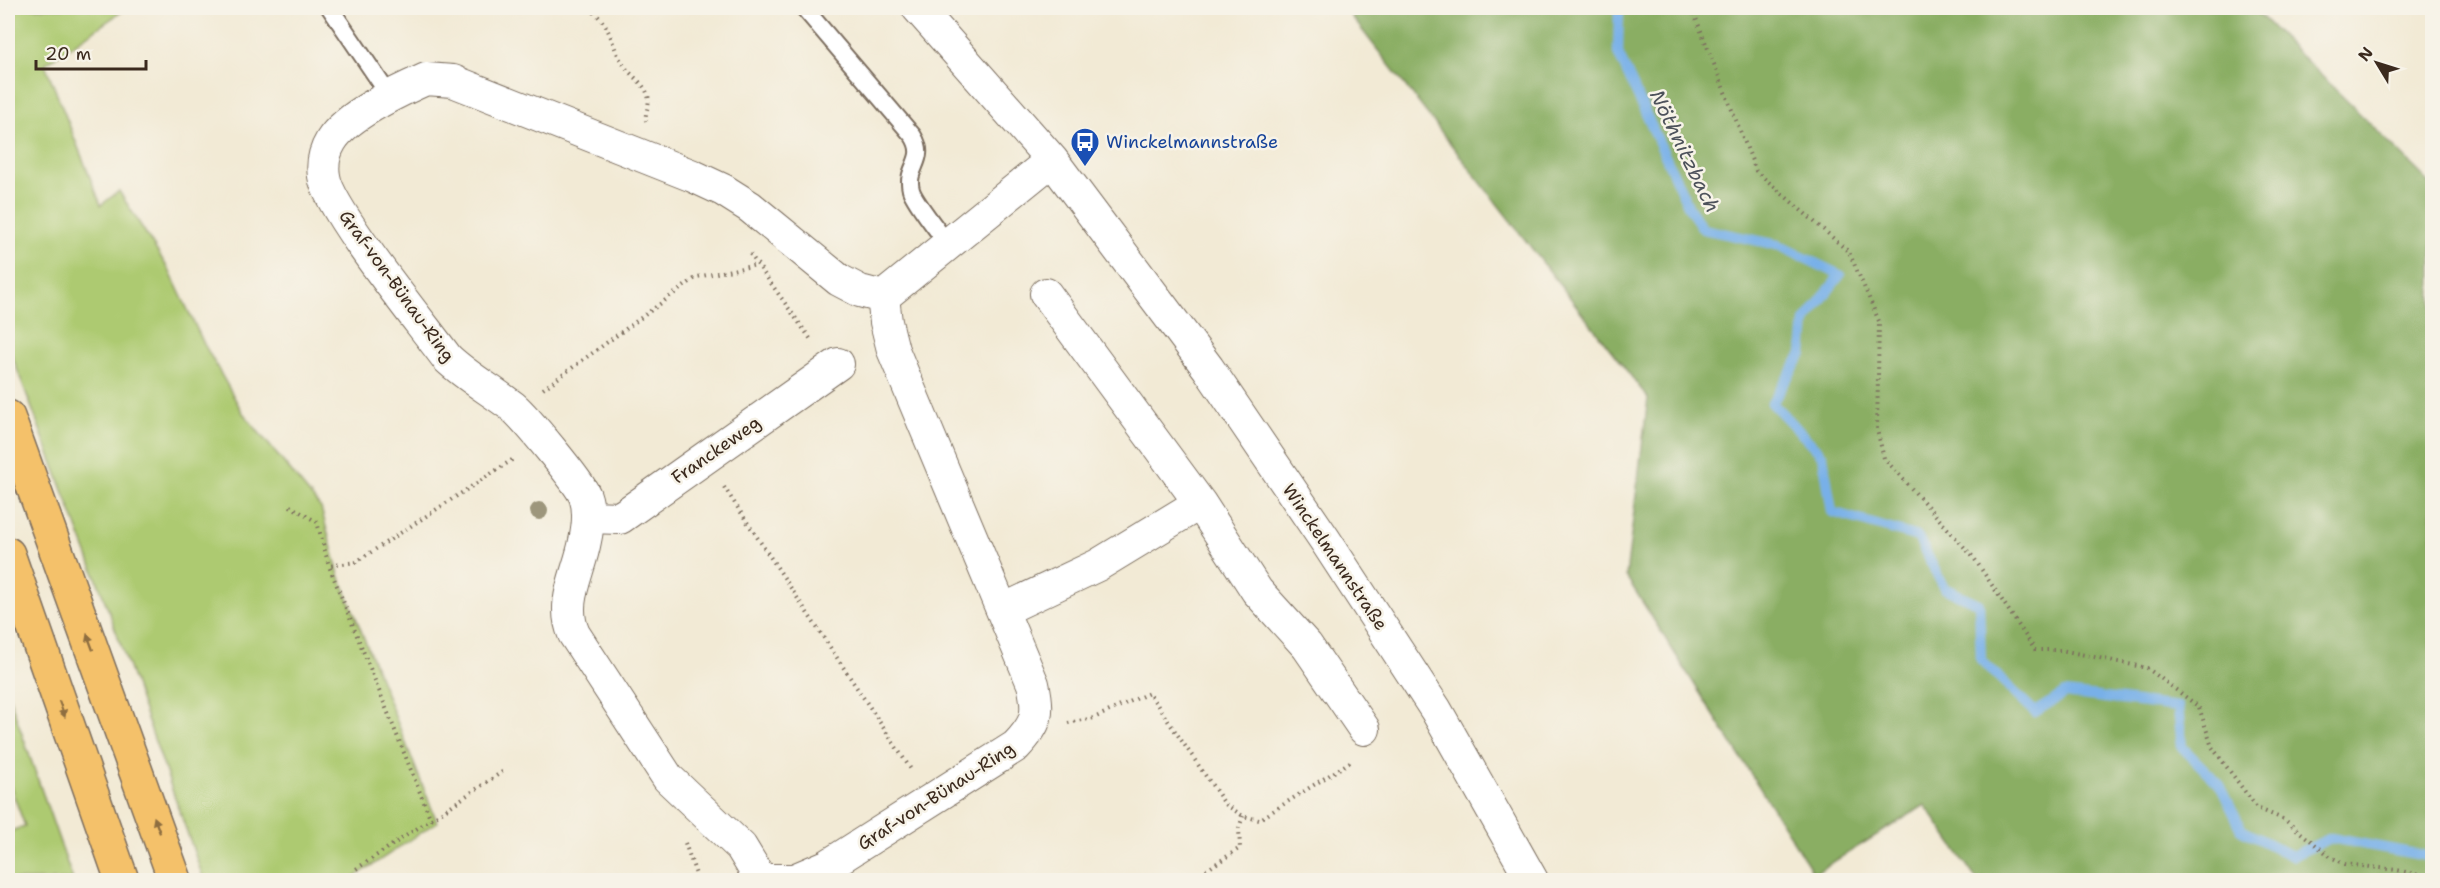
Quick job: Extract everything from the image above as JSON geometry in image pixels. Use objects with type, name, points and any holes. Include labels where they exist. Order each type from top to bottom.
[{"type":"main road","points":[[8,417],[175,880]]},
{"type":"main road","points":[[8,555],[122,880]]},
{"type":"street","name":"Winckelmannstraße","points":[[918,8],[1053,160],[1208,368],[1325,540],[1436,710],[1532,880]]},
{"type":"street","name":"Graf-von-Bünau-Ring","points":[[426,79],[453,81],[693,176],[750,207],[839,280],[860,291],[883,297],[893,350],[1003,610],[1033,684],[1039,708],[1032,730],[1016,746],[827,866],[794,880],[760,880],[741,847],[668,778],[574,634],[568,620],[567,604],[585,542],[589,517],[584,495],[515,409],[464,374],[447,358],[349,224],[324,177],[324,156],[331,140],[341,128],[389,95],[426,79]]},
{"type":"street","points":[[883,297],[1053,160]]},
{"type":"street","points":[[1046,294],[1200,502],[1257,591],[1307,646],[1364,729]]},
{"type":"street","name":"Franckeweg","points":[[589,517],[620,518],[838,364]]},
{"type":"street","points":[[1003,610],[1098,565],[1200,502]]},
{"type":"lane","points":[[330,8],[389,95]]},
{"type":"lane","points":[[804,8],[920,147],[919,158],[911,174],[911,191],[948,245]]},
{"type":"path","points":[[1692,8],[1755,171],[1849,252],[1880,321],[1877,430],[1884,458],[1974,558],[2036,650],[2061,650],[2147,668],[2199,707],[2212,747],[2257,808],[2285,820],[2331,857],[2345,864],[2397,870],[2433,878]]},
{"type":"path","points":[[515,409],[697,277],[757,265]]},
{"type":"path","points":[[329,566],[356,562],[542,440]]},
{"type":"path","points":[[704,458],[930,799]]},
{"type":"path","points":[[290,506],[317,522],[329,566],[431,820]]},
{"type":"path","points":[[1032,730],[1094,718],[1149,693],[1225,804],[1243,816],[1259,819],[1356,759]]},
{"type":"path","points":[[360,880],[356,869],[505,770]]},
{"type":"path","points":[[1191,880],[1240,848],[1239,828],[1243,816]]},
{"type":"green space","points":[[8,8],[127,8],[45,64],[101,205],[119,191],[169,270],[204,344],[243,413],[321,508],[339,575],[437,822],[350,880],[204,880],[111,617],[8,345]]},
{"type":"green space","points":[[1345,8],[2253,8],[2432,185],[2432,880],[1977,880],[1925,805],[1814,874],[1626,576],[1648,398]]},
{"type":"green space","points":[[8,694],[73,880],[8,880],[8,832],[25,826],[8,780]]},
{"type":"waterway","name":"Nöthnitzbach","points":[[1619,8],[1618,53],[1689,208],[1703,229],[1778,245],[1840,275],[1805,321],[1802,354],[1772,403],[1823,456],[1832,512],[1918,537],[1944,588],[1979,604],[1981,660],[2035,712],[2065,693],[2178,707],[2182,747],[2220,785],[2242,830],[2292,856],[2331,838],[2432,857]]},
{"type":"place","name":"Winckelmannstraße","points":[[1085,168]]}]
